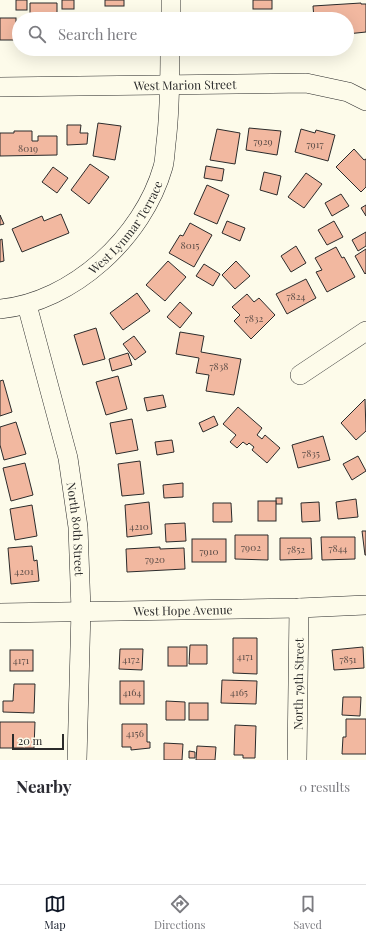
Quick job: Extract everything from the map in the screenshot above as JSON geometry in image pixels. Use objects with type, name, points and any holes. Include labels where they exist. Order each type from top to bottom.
[{"type":"street","points":[[171,0],[171,12]]},
{"type":"street","points":[[170,56],[170,84]]},
{"type":"street","name":"West Marion Street","points":[[0,87],[306,82],[348,92],[366,101]]},
{"type":"street","name":"West Lynmar Terrace","points":[[0,309],[27,304],[59,292],[89,272],[128,234],[148,204],[164,166],[168,132],[170,84]]},
{"type":"street","name":"North 80th Street","points":[[27,304],[68,458],[78,527],[80,610],[77,760]]},
{"type":"street","points":[[300,375],[366,331]]},
{"type":"street","name":"West Hope Avenue","points":[[0,613],[80,610],[299,608],[366,605]]},
{"type":"street","name":"North 79th Street","points":[[297,760],[299,608]]},
{"type":"building","points":[[16,0],[27,0],[27,10],[16,10]]},
{"type":"building","points":[[62,0],[74,0],[74,9],[62,9]]},
{"type":"building","points":[[105,0],[124,0],[124,6],[105,6]]},
{"type":"building","points":[[253,0],[272,0],[272,9],[253,9]]},
{"type":"building","points":[[30,3],[57,3],[57,12],[30,12]]},
{"type":"building","points":[[366,4],[366,32],[354,33],[354,12],[313,12],[313,6]]},
{"type":"building","points":[[0,18],[12,18],[12,40],[0,40]]},
{"type":"building","points":[[98,123],[121,126],[115,160],[93,156]]},
{"type":"building","points":[[67,125],[81,125],[80,133],[88,133],[87,144],[67,145]]},
{"type":"building","points":[[249,128],[281,131],[277,155],[246,150]]},
{"type":"building","points":[[217,129],[240,133],[235,164],[210,160]]},
{"type":"building","points":[[301,129],[315,133],[316,130],[335,135],[328,161],[295,152]]},
{"type":"building","points":[[14,131],[32,131],[32,141],[38,141],[38,136],[57,136],[57,155],[0,156],[0,133],[14,133]]},
{"type":"building","points":[[354,149],[364,160],[366,159],[366,187],[361,192],[336,167]]},
{"type":"building","points":[[90,164],[109,177],[89,204],[71,190]]},
{"type":"building","points":[[206,166],[224,169],[222,181],[204,178]]},
{"type":"building","points":[[53,167],[68,178],[57,193],[42,182]]},
{"type":"building","points":[[264,172],[281,176],[277,195],[260,190]]},
{"type":"building","points":[[306,173],[322,184],[304,208],[288,197]]},
{"type":"building","points":[[207,185],[229,195],[217,224],[194,214]]},
{"type":"building","points":[[341,194],[349,206],[332,216],[325,203]]},
{"type":"building","points":[[366,205],[366,216],[361,208]]},
{"type":"building","points":[[61,214],[69,233],[22,252],[12,229],[42,216],[44,221]]},
{"type":"building","points":[[0,215],[4,224],[0,225]]},
{"type":"building","points":[[227,221],[245,228],[240,241],[222,233]]},
{"type":"building","points":[[334,221],[343,237],[327,245],[318,230]]},
{"type":"building","points":[[190,223],[212,235],[194,267],[169,253],[180,235],[183,236]]},
{"type":"building","points":[[366,232],[366,246],[358,251],[352,240]]},
{"type":"building","points":[[2,239],[4,261],[0,262],[0,240]]},
{"type":"building","points":[[296,246],[306,263],[291,272],[281,256]]},
{"type":"building","points":[[336,247],[342,258],[344,257],[355,277],[327,292],[316,272],[322,270],[315,258]]},
{"type":"building","points":[[366,249],[366,273],[365,274],[355,256]]},
{"type":"building","points":[[168,261],[186,277],[165,301],[146,285]]},
{"type":"building","points":[[236,261],[250,276],[235,289],[222,275]]},
{"type":"building","points":[[204,264],[220,274],[213,286],[196,276]]},
{"type":"building","points":[[306,279],[316,298],[287,314],[276,294]]},
{"type":"building","points":[[137,293],[150,311],[123,330],[110,313]]},
{"type":"building","points":[[247,294],[254,302],[259,298],[275,315],[251,339],[234,321],[240,315],[232,307]]},
{"type":"building","points":[[180,302],[192,313],[180,328],[167,317]]},
{"type":"building","points":[[96,328],[105,359],[83,365],[74,335]]},
{"type":"building","points":[[180,332],[204,336],[201,352],[241,359],[234,395],[206,391],[209,375],[196,373],[199,358],[176,354]]},
{"type":"building","points":[[134,336],[146,352],[135,360],[123,344]]},
{"type":"building","points":[[128,353],[132,365],[112,371],[109,359]]},
{"type":"building","points":[[118,376],[127,409],[106,415],[96,382]]},
{"type":"building","points":[[3,380],[12,412],[0,416],[0,381]]},
{"type":"building","points":[[163,395],[166,407],[147,411],[144,398]]},
{"type":"building","points":[[365,399],[366,431],[356,440],[341,423]]},
{"type":"building","points":[[238,407],[262,428],[257,435],[262,439],[265,435],[280,448],[267,463],[252,450],[254,447],[249,443],[247,445],[243,442],[237,448],[230,442],[236,435],[223,424]]},
{"type":"building","points":[[214,416],[218,425],[203,432],[199,423]]},
{"type":"building","points":[[132,419],[138,450],[116,454],[110,423]]},
{"type":"building","points":[[16,422],[26,454],[4,460],[0,445],[0,427]]},
{"type":"building","points":[[323,436],[330,460],[298,468],[292,445]]},
{"type":"building","points":[[172,440],[174,452],[157,455],[155,442]]},
{"type":"building","points":[[358,456],[366,471],[352,480],[343,464]]},
{"type":"building","points":[[140,461],[144,494],[122,496],[118,464]]},
{"type":"building","points":[[25,463],[33,495],[11,501],[3,468]]},
{"type":"building","points":[[183,483],[183,497],[164,498],[163,485]]},
{"type":"building","points":[[276,498],[282,498],[282,504],[276,504]]},
{"type":"building","points":[[356,499],[358,517],[338,519],[336,502]]},
{"type":"building","points":[[258,501],[276,501],[276,521],[258,521]]},
{"type":"building","points":[[149,502],[152,534],[127,537],[125,505]]},
{"type":"building","points":[[319,502],[320,521],[302,522],[301,503]]},
{"type":"building","points":[[213,503],[231,503],[232,522],[213,522]]},
{"type":"building","points":[[32,505],[37,536],[15,540],[10,509]]},
{"type":"building","points":[[185,523],[186,541],[166,542],[165,524]]},
{"type":"building","points":[[362,531],[366,531],[366,555],[365,555]]},
{"type":"building","points":[[235,535],[268,535],[268,560],[235,559]]},
{"type":"building","points":[[321,537],[355,537],[355,559],[322,560]]},
{"type":"building","points":[[280,538],[311,538],[312,559],[280,560]]},
{"type":"building","points":[[192,539],[226,539],[226,562],[192,562]]},
{"type":"building","points":[[32,546],[34,561],[37,560],[39,581],[11,584],[8,548]]},
{"type":"building","points":[[160,547],[160,549],[184,548],[185,569],[127,572],[126,549]]},
{"type":"building","points":[[233,638],[257,638],[257,674],[233,673]]},
{"type":"building","points":[[190,645],[207,645],[207,664],[189,664]]},
{"type":"building","points":[[168,647],[187,647],[187,666],[168,666]]},
{"type":"building","points":[[363,647],[364,668],[334,670],[332,650]]},
{"type":"building","points":[[120,649],[143,649],[142,670],[119,669]]},
{"type":"building","points":[[10,650],[33,650],[33,671],[10,671]]},
{"type":"building","points":[[222,680],[257,681],[256,704],[221,703]]},
{"type":"building","points":[[120,681],[144,681],[144,704],[120,704]]},
{"type":"building","points":[[14,684],[35,684],[34,713],[3,712],[3,701],[13,701]]},
{"type":"building","points":[[343,697],[361,697],[360,716],[342,715]]},
{"type":"building","points":[[166,701],[185,702],[185,720],[166,720]]},
{"type":"building","points":[[189,703],[208,703],[208,720],[189,720]]},
{"type":"building","points":[[346,719],[366,719],[366,754],[342,754],[343,737],[346,737]]},
{"type":"building","points":[[0,722],[35,722],[34,748],[0,748]]},
{"type":"building","points":[[122,724],[147,724],[147,742],[150,742],[150,748],[131,750],[131,747],[122,747]]},
{"type":"building","points":[[235,725],[256,726],[255,758],[243,758],[243,755],[234,755]]},
{"type":"building","points":[[164,743],[183,744],[182,760],[164,760]]},
{"type":"building","points":[[197,746],[216,747],[215,760],[196,760]]},
{"type":"building","points":[[189,751],[195,752],[195,758],[189,758]]}]
